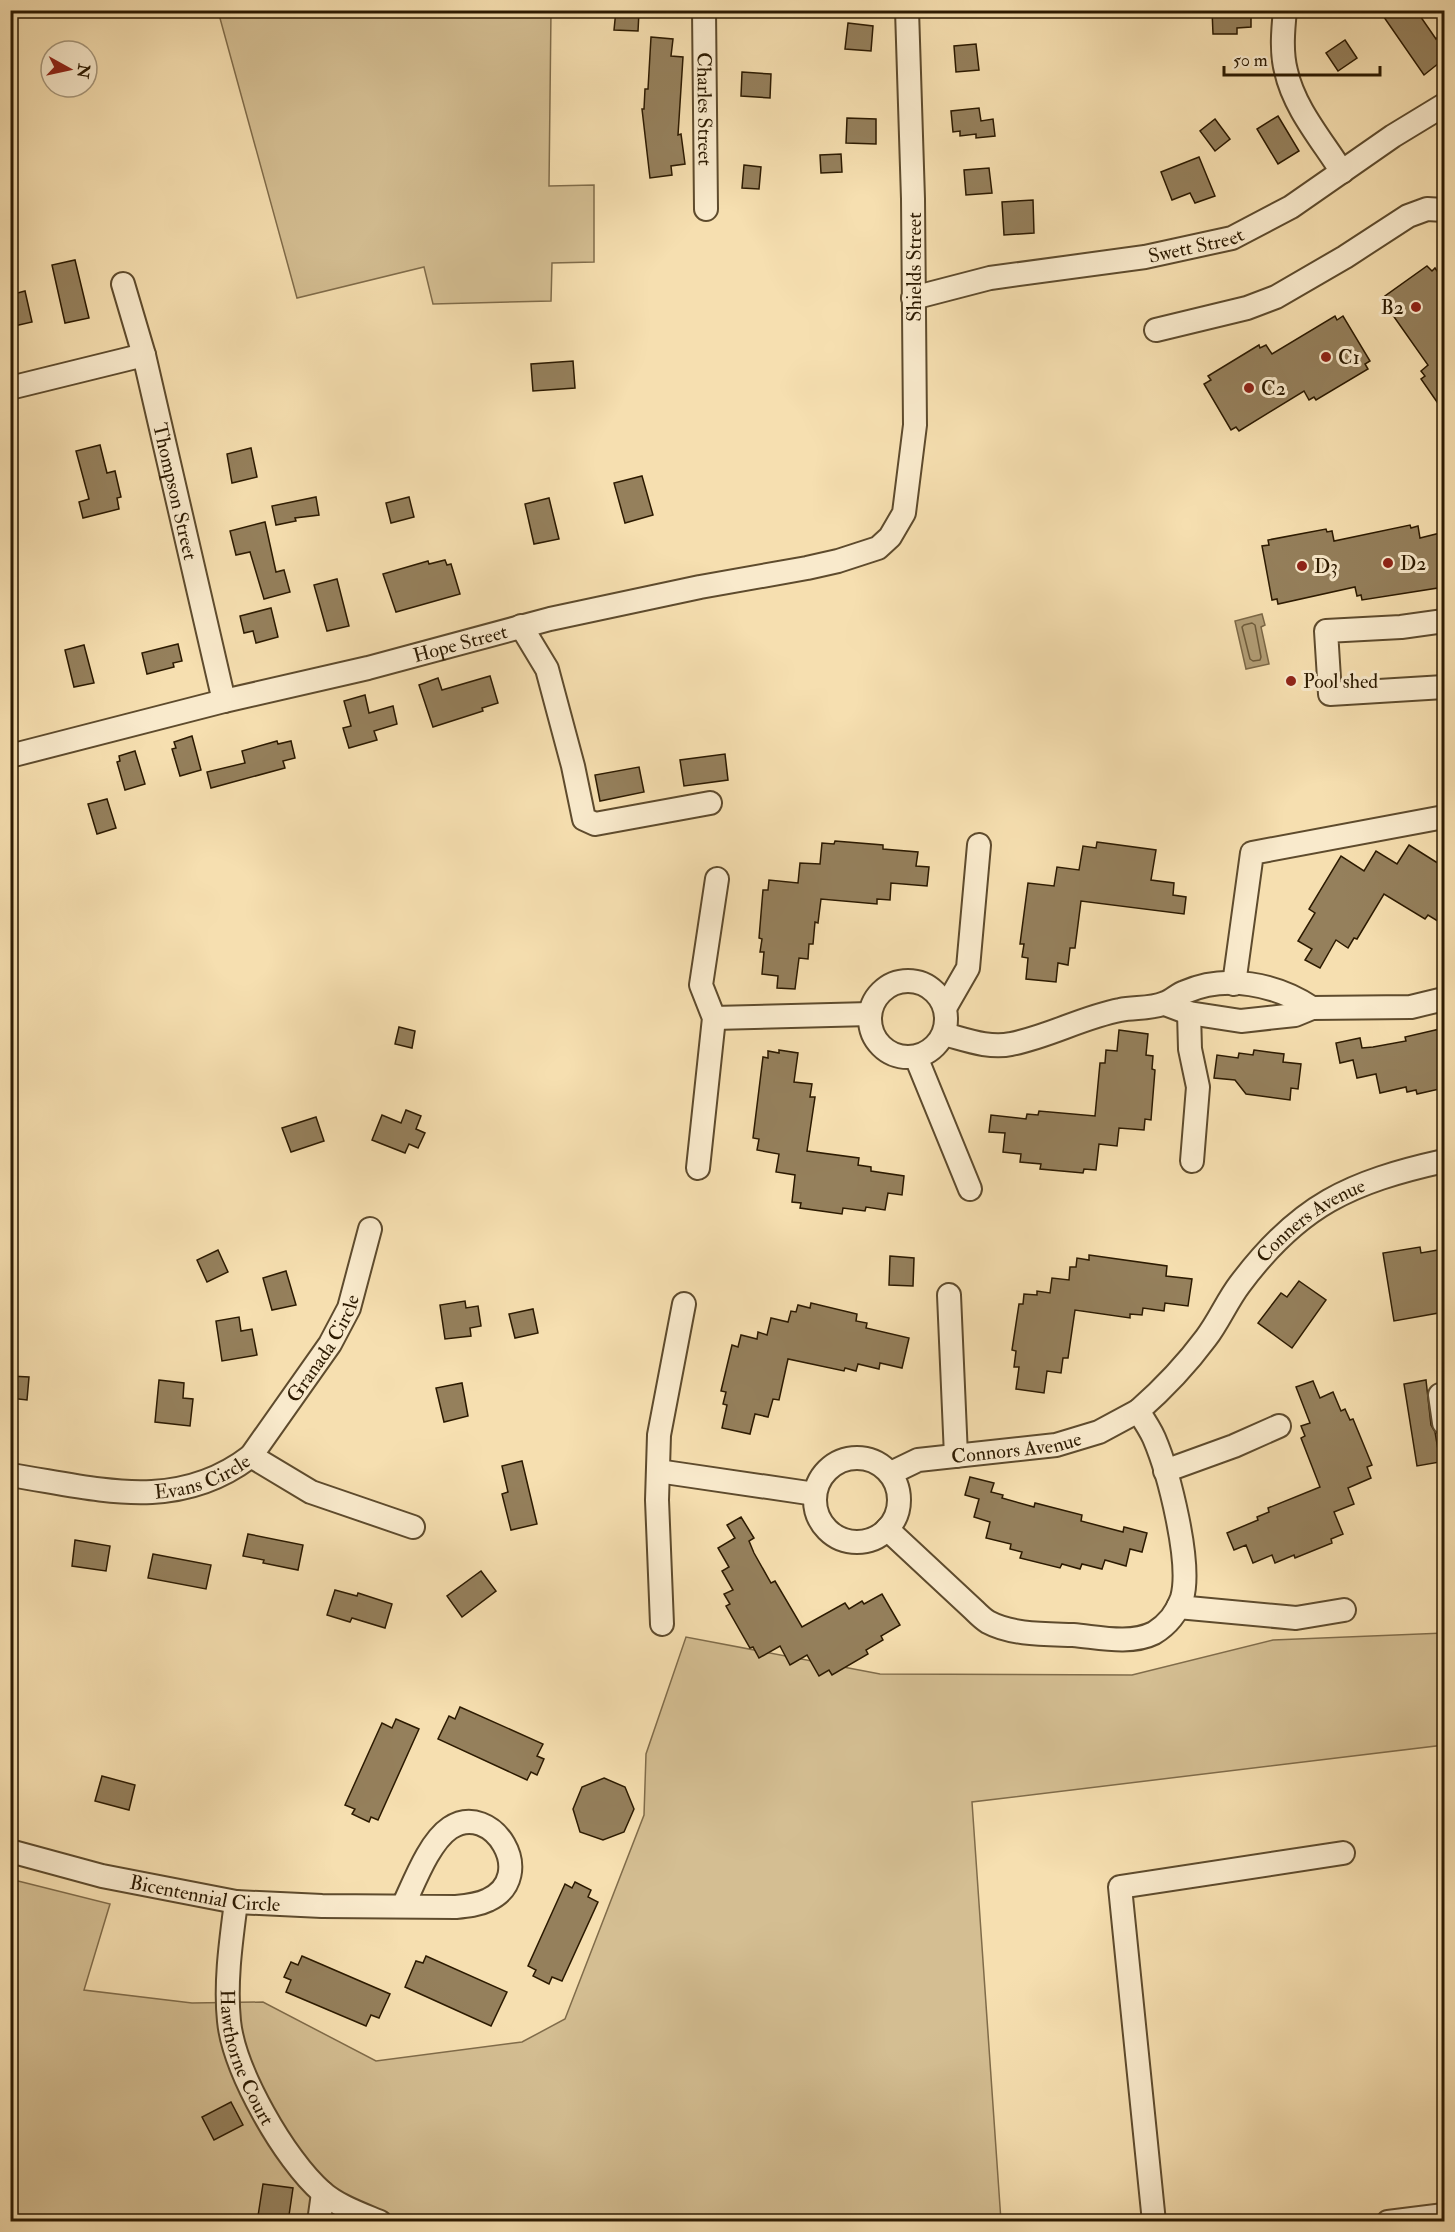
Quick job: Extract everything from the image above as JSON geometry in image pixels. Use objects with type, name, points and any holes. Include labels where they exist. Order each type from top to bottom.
[{"type":"street","name":"Charles Street","points":[[704,10],[706,209]]},
{"type":"street","name":"Shields Street","points":[[899,523],[904,513],[915,425],[916,378],[907,10]]},
{"type":"street","points":[[1285,10],[1283,32],[1286,70],[1299,105],[1342,172]]},
{"type":"street","name":"Swett Street","points":[[913,298],[990,278],[1145,257],[1232,238],[1291,207],[1444,105]]},
{"type":"street","points":[[1156,330],[1247,308],[1276,297],[1345,257],[1408,216],[1427,210],[1444,210]]},
{"type":"street","name":"Thompson Street","points":[[123,284],[144,355],[224,701]]},
{"type":"street","points":[[10,388],[144,355]]},
{"type":"street","name":"Hope Street","points":[[10,756],[224,701],[368,668],[521,626],[700,587],[838,561],[878,548],[890,537],[899,523]]},
{"type":"street","points":[[1444,621],[1401,627],[1326,631],[1330,694],[1444,687]]},
{"type":"street","points":[[521,626],[547,669],[573,766],[584,819],[595,824],[710,803]]},
{"type":"street","points":[[1234,984],[1252,854],[1444,817]]},
{"type":"street","points":[[945,1008],[968,968],[980,845]]},
{"type":"street","points":[[698,1168],[714,1018],[701,985],[717,879]]},
{"type":"street","points":[[915,981],[925,984],[940,998],[945,1008],[944,1034],[932,1049],[916,1057],[904,1058],[882,1048],[874,1038],[870,1026],[870,1014],[878,994],[894,983],[915,981]]},
{"type":"street","points":[[944,1034],[986,1044],[1009,1045],[1120,1010],[1165,1004],[1184,992],[1200,987],[1234,984],[1268,987],[1294,996],[1312,1008]]},
{"type":"street","points":[[1165,1004],[1189,1013],[1240,1021],[1295,1015],[1312,1008],[1411,1007],[1444,999]]},
{"type":"street","points":[[1189,1013],[1191,1049],[1198,1087],[1192,1161]]},
{"type":"street","points":[[714,1018],[870,1014]]},
{"type":"street","points":[[916,1057],[970,1189]]},
{"type":"street","name":"Conners Avenue","points":[[1138,1411],[1163,1389],[1212,1328],[1239,1285],[1274,1243],[1304,1216],[1333,1197],[1362,1184],[1395,1172],[1444,1161]]},
{"type":"street","name":"Granada Circle","points":[[251,1456],[330,1344],[350,1308],[370,1229]]},
{"type":"street","points":[[949,1295],[956,1456]]},
{"type":"street","points":[[662,1624],[657,1500],[659,1435],[684,1304]]},
{"type":"street","points":[[1444,1395],[1440,1395],[1444,1423]]},
{"type":"street","points":[[887,1529],[988,1622],[1002,1627],[1042,1633],[1136,1639],[1145,1637],[1170,1621],[1179,1607],[1184,1590],[1184,1566],[1165,1471],[1153,1436],[1138,1411]]},
{"type":"street","name":"Connors Avenue","points":[[891,1473],[918,1460],[1056,1444],[1099,1432],[1138,1411]]},
{"type":"street","points":[[1165,1471],[1234,1446],[1279,1426]]},
{"type":"street","name":"Evans Circle","points":[[10,1475],[144,1494],[184,1489],[206,1482],[233,1470],[251,1456],[311,1492],[413,1527]]},
{"type":"street","points":[[853,1457],[867,1458],[880,1464],[891,1473],[896,1484],[899,1502],[894,1520],[878,1537],[861,1542],[843,1540],[824,1527],[815,1506],[815,1494],[819,1480],[827,1469],[839,1461],[853,1457]]},
{"type":"street","points":[[658,1471],[815,1494]]},
{"type":"street","points":[[1179,1607],[1296,1618],[1344,1610]]},
{"type":"street","name":"Bicentennial Circle","points":[[10,1851],[102,1876],[236,1902],[322,1906],[456,1907],[475,1905],[497,1894],[508,1879],[510,1856],[504,1843],[489,1828],[477,1824],[460,1823],[449,1828],[438,1839],[403,1906]]},
{"type":"street","points":[[1154,2222],[1119,1887],[1343,1853]]},
{"type":"street","name":"Hawthorne Court","points":[[236,1902],[229,1979],[229,2019],[232,2040],[252,2089],[273,2128],[297,2165],[323,2193],[380,2222]]},
{"type":"street","points":[[319,2222],[323,2193]]},
{"type":"street","points":[[1388,2222],[1444,2215]]},
{"type":"shaded area","points":[[218,11],[551,11],[549,186],[594,185],[594,262],[552,263],[551,301],[433,304],[424,267],[297,298]]},
{"type":"shaded area","points":[[1444,1633],[1444,1745],[972,1802],[1001,2221],[11,2221],[10,1879],[110,1904],[84,1990],[192,2003],[263,2002],[376,2061],[522,2042],[565,2019],[644,1815],[646,1754],[686,1637],[880,1674],[1132,1675],[1273,1640]]},
{"type":"water","points":[[1262,614],[1265,625],[1261,627],[1269,664],[1246,669],[1235,621]]},
{"type":"building","points":[[616,10],[639,12],[638,31],[614,30]]},
{"type":"building","points":[[1212,10],[1251,10],[1251,27],[1237,28],[1237,34],[1213,34]]},
{"type":"building","points":[[1379,10],[1416,10],[1436,39],[1438,37],[1444,45],[1444,59],[1424,75]]},
{"type":"building","points":[[848,23],[873,26],[871,51],[845,49]]},
{"type":"building","points":[[651,37],[673,39],[671,56],[683,57],[678,135],[681,134],[685,164],[671,166],[672,175],[650,178],[642,109],[644,109],[645,89],[648,89]]},
{"type":"building","points":[[1345,40],[1357,58],[1338,71],[1326,53]]},
{"type":"building","points":[[976,44],[979,70],[956,72],[954,46]]},
{"type":"building","points":[[742,72],[771,74],[770,98],[741,96]]},
{"type":"building","points":[[979,108],[981,121],[993,119],[995,136],[976,138],[976,134],[960,136],[960,131],[953,132],[951,111]]},
{"type":"building","points":[[1278,116],[1299,151],[1278,164],[1257,129]]},
{"type":"building","points":[[847,118],[876,119],[876,144],[846,143]]},
{"type":"building","points":[[1215,119],[1230,139],[1215,151],[1200,131]]},
{"type":"building","points":[[841,154],[842,172],[821,173],[820,155]]},
{"type":"building","points":[[1199,157],[1215,196],[1195,203],[1190,193],[1172,200],[1161,172]]},
{"type":"building","points":[[744,165],[761,167],[759,189],[742,188]]},
{"type":"building","points":[[989,168],[992,193],[966,195],[964,170]]},
{"type":"building","points":[[1033,200],[1034,233],[1004,235],[1002,202]]},
{"type":"building","points":[[75,260],[89,318],[65,323],[52,265]]},
{"type":"building","name":"B2","points":[[1427,266],[1432,271],[1435,268],[1444,281],[1444,412],[1421,379],[1425,376],[1421,371],[1428,365],[1385,304],[1389,302],[1385,296]]},
{"type":"building","points":[[25,291],[32,322],[10,327],[10,295]]},
{"type":"building","points":[[1335,316],[1337,320],[1343,316],[1370,361],[1365,364],[1368,369],[1316,400],[1314,397],[1309,400],[1304,391],[1239,431],[1236,427],[1231,430],[1204,384],[1211,380],[1208,376],[1259,345],[1260,348],[1266,345],[1272,354]]},
{"type":"building","points":[[573,361],[575,388],[533,391],[531,364]]},
{"type":"building","points":[[100,445],[107,473],[115,471],[121,497],[117,498],[119,509],[83,518],[79,502],[89,499],[76,451]]},
{"type":"building","points":[[251,448],[257,477],[232,483],[227,454]]},
{"type":"building","points":[[642,476],[653,515],[625,523],[614,483]]},
{"type":"building","points":[[316,497],[319,515],[295,518],[296,521],[276,525],[272,506]]},
{"type":"building","points":[[409,497],[414,517],[391,523],[386,503]]},
{"type":"building","points":[[549,498],[559,539],[534,544],[525,504]]},
{"type":"building","points":[[265,522],[276,572],[284,570],[290,592],[264,599],[250,552],[236,555],[230,531]]},
{"type":"building","points":[[1410,525],[1411,528],[1418,526],[1420,538],[1444,532],[1444,587],[1362,600],[1361,595],[1357,596],[1355,587],[1278,604],[1277,599],[1272,600],[1262,546],[1269,545],[1268,540],[1326,529],[1327,532],[1332,531],[1334,541]]},
{"type":"building","points":[[445,560],[447,565],[451,564],[460,594],[396,612],[383,574],[428,561],[429,564]]},
{"type":"building","points":[[337,579],[349,626],[327,631],[314,585]]},
{"type":"building","points":[[271,608],[278,637],[256,643],[253,631],[244,633],[240,616]]},
{"type":"building","points":[[178,644],[182,661],[173,663],[174,667],[147,674],[142,653]]},
{"type":"building","points":[[84,645],[94,683],[74,687],[65,650]]},
{"type":"building","points":[[490,676],[498,703],[482,708],[483,711],[433,727],[419,685],[438,678],[442,690]]},
{"type":"building","points":[[365,695],[369,713],[393,706],[397,724],[374,731],[377,740],[349,748],[343,728],[351,726],[344,701]]},
{"type":"building","points":[[192,736],[201,770],[180,776],[172,749],[176,748],[174,742]]},
{"type":"building","points":[[277,741],[278,744],[291,741],[295,758],[283,761],[285,768],[211,788],[207,772],[245,763],[242,751]]},
{"type":"building","points":[[135,751],[145,784],[125,790],[117,762],[120,761],[119,756]]},
{"type":"building","points":[[725,754],[728,780],[684,786],[680,760]]},
{"type":"building","points":[[639,767],[644,792],[600,801],[595,775]]},
{"type":"building","points":[[107,799],[116,828],[97,834],[88,804]]},
{"type":"building","points":[[835,841],[883,845],[883,849],[918,852],[916,866],[929,867],[927,886],[891,883],[890,900],[877,899],[877,904],[821,899],[818,923],[815,922],[813,944],[809,944],[808,959],[799,958],[795,989],[777,988],[778,976],[762,974],[764,952],[760,952],[762,939],[759,938],[763,890],[768,890],[769,880],[798,883],[800,863],[820,864],[822,843],[834,844]]},
{"type":"building","points":[[1097,842],[1156,850],[1151,880],[1174,883],[1173,895],[1186,897],[1184,914],[1081,901],[1075,948],[1070,948],[1068,965],[1058,963],[1056,982],[1026,979],[1028,958],[1022,957],[1024,944],[1020,944],[1028,883],[1054,886],[1057,867],[1079,870],[1083,846],[1096,848]]},
{"type":"building","points":[[1409,845],[1444,867],[1444,925],[1428,915],[1425,919],[1384,894],[1357,939],[1354,938],[1348,948],[1336,940],[1320,968],[1305,960],[1312,949],[1298,941],[1315,913],[1309,909],[1341,856],[1364,871],[1376,851],[1397,864]]},
{"type":"building","points":[[399,1027],[415,1031],[412,1048],[395,1044]]},
{"type":"building","points":[[1444,1028],[1444,1088],[1417,1094],[1416,1090],[1407,1092],[1406,1087],[1380,1093],[1376,1074],[1357,1078],[1353,1060],[1340,1063],[1336,1043],[1360,1038],[1362,1048],[1373,1047],[1406,1041],[1405,1037]]},
{"type":"building","points":[[1119,1030],[1148,1034],[1146,1055],[1153,1056],[1152,1069],[1155,1070],[1151,1120],[1145,1119],[1144,1130],[1119,1128],[1117,1146],[1099,1144],[1096,1170],[1084,1169],[1083,1173],[1040,1169],[1041,1164],[1020,1162],[1021,1154],[1003,1152],[1005,1133],[989,1132],[991,1115],[1026,1119],[1027,1114],[1038,1115],[1039,1111],[1095,1116],[1100,1063],[1105,1063],[1106,1050],[1117,1051]]},
{"type":"building","points":[[779,1050],[798,1053],[794,1082],[812,1084],[810,1097],[815,1097],[807,1151],[859,1158],[858,1165],[871,1167],[871,1171],[904,1176],[902,1195],[888,1193],[885,1210],[866,1207],[865,1211],[843,1208],[842,1214],[800,1208],[801,1203],[792,1202],[795,1175],[776,1172],[779,1154],[757,1150],[759,1139],[753,1138],[763,1057],[768,1058],[768,1051],[779,1053]]},
{"type":"building","points":[[1254,1050],[1284,1054],[1283,1062],[1301,1064],[1298,1089],[1291,1088],[1290,1100],[1246,1094],[1235,1080],[1214,1078],[1217,1055],[1238,1058],[1239,1053],[1253,1055]]},
{"type":"building","points":[[406,1110],[421,1116],[416,1129],[425,1133],[418,1148],[409,1144],[405,1153],[372,1140],[382,1115],[401,1123]]},
{"type":"building","points":[[316,1117],[324,1141],[291,1152],[282,1128]]},
{"type":"building","points":[[1420,1247],[1421,1253],[1444,1249],[1444,1312],[1394,1321],[1383,1253]]},
{"type":"building","points":[[218,1250],[228,1272],[207,1282],[197,1260]]},
{"type":"building","points":[[1089,1255],[1167,1266],[1166,1276],[1192,1279],[1188,1306],[1165,1303],[1164,1311],[1143,1308],[1142,1315],[1130,1314],[1130,1318],[1075,1310],[1068,1358],[1063,1358],[1061,1373],[1047,1371],[1044,1393],[1016,1389],[1019,1367],[1014,1367],[1016,1351],[1012,1350],[1019,1304],[1023,1304],[1024,1294],[1037,1295],[1037,1291],[1050,1293],[1052,1278],[1069,1280],[1070,1267],[1076,1267],[1077,1258],[1089,1260]]},
{"type":"building","points":[[890,1256],[914,1258],[913,1286],[889,1285]]},
{"type":"building","points":[[286,1271],[296,1305],[272,1310],[263,1278]]},
{"type":"building","points":[[1299,1281],[1326,1300],[1292,1348],[1258,1323],[1281,1293],[1287,1297]]},
{"type":"building","points":[[465,1301],[466,1308],[478,1306],[481,1326],[470,1328],[471,1336],[445,1339],[440,1305]]},
{"type":"building","points":[[811,1303],[857,1314],[856,1321],[867,1323],[866,1328],[909,1338],[902,1368],[880,1363],[879,1369],[858,1364],[856,1371],[845,1368],[844,1371],[788,1359],[779,1400],[773,1399],[768,1417],[755,1414],[750,1434],[722,1428],[727,1405],[723,1404],[726,1392],[721,1391],[732,1345],[738,1347],[741,1335],[757,1339],[758,1332],[767,1335],[771,1318],[788,1322],[791,1311],[796,1312],[798,1305],[810,1308]]},
{"type":"building","points":[[533,1309],[538,1333],[515,1338],[509,1314]]},
{"type":"building","points":[[239,1317],[241,1331],[252,1329],[257,1355],[222,1361],[216,1321]]},
{"type":"building","points":[[10,1376],[29,1377],[27,1400],[10,1398]]},
{"type":"building","points":[[159,1380],[184,1383],[183,1398],[193,1399],[190,1426],[155,1422]]},
{"type":"building","points":[[1426,1380],[1431,1425],[1435,1432],[1440,1462],[1417,1466],[1404,1384]]},
{"type":"building","points":[[1313,1381],[1320,1398],[1333,1392],[1341,1411],[1345,1409],[1350,1420],[1353,1419],[1372,1465],[1367,1467],[1371,1478],[1348,1488],[1354,1504],[1334,1512],[1343,1534],[1331,1539],[1332,1543],[1295,1558],[1294,1555],[1275,1563],[1272,1555],[1253,1563],[1246,1545],[1234,1550],[1227,1533],[1258,1520],[1257,1517],[1269,1512],[1268,1508],[1320,1487],[1301,1438],[1305,1436],[1301,1426],[1310,1423],[1296,1387]]},
{"type":"building","points":[[462,1383],[468,1416],[444,1422],[436,1388]]},
{"type":"building","points":[[522,1461],[537,1524],[511,1530],[502,1494],[508,1492],[502,1466]]},
{"type":"building","points":[[970,1477],[994,1483],[991,1492],[1003,1495],[1002,1498],[1034,1507],[1035,1503],[1082,1515],[1081,1521],[1123,1532],[1124,1527],[1147,1533],[1142,1552],[1130,1549],[1126,1566],[1105,1560],[1102,1569],[1082,1564],[1080,1569],[1062,1564],[1060,1568],[1020,1558],[1022,1552],[1010,1549],[1011,1544],[986,1538],[990,1522],[974,1517],[979,1499],[965,1495]]},
{"type":"building","points":[[741,1517],[754,1538],[749,1541],[754,1553],[771,1583],[775,1581],[802,1627],[845,1603],[849,1609],[862,1601],[864,1604],[882,1594],[900,1625],[881,1636],[883,1640],[866,1650],[868,1654],[832,1675],[829,1670],[819,1676],[807,1655],[790,1665],[780,1646],[759,1658],[753,1647],[750,1648],[726,1606],[730,1604],[724,1594],[733,1590],[722,1571],[729,1567],[718,1548],[735,1538],[727,1525]]},
{"type":"building","points":[[248,1534],[303,1545],[298,1570],[263,1563],[264,1560],[243,1556]]},
{"type":"building","points":[[75,1540],[110,1546],[106,1571],[72,1566]]},
{"type":"building","points":[[153,1554],[211,1565],[206,1589],[148,1578]]},
{"type":"building","points":[[481,1571],[496,1591],[462,1617],[447,1596]]},
{"type":"building","points":[[335,1590],[357,1596],[358,1593],[392,1604],[385,1628],[352,1618],[350,1622],[327,1615]]},
{"type":"building","points":[[460,1707],[543,1744],[537,1756],[544,1759],[537,1775],[531,1772],[527,1780],[438,1739],[449,1716],[455,1719]]},
{"type":"building","points":[[396,1719],[419,1729],[378,1820],[371,1817],[369,1822],[352,1814],[355,1809],[345,1805],[382,1723],[392,1728]]},
{"type":"building","points":[[102,1776],[135,1785],[129,1810],[95,1801]]},
{"type":"building","points":[[604,1778],[625,1787],[634,1809],[624,1832],[603,1840],[580,1832],[573,1809],[582,1787]]},
{"type":"building","points":[[575,1882],[591,1890],[588,1897],[598,1902],[562,1981],[552,1977],[549,1984],[533,1976],[536,1970],[528,1966],[565,1884],[572,1888]]},
{"type":"building","points":[[302,1956],[390,1994],[379,2018],[371,2015],[366,2026],[286,1992],[291,1980],[284,1977],[291,1962],[298,1965]]},
{"type":"building","points":[[426,1956],[507,1992],[491,2026],[405,1987],[416,1961],[423,1963]]},
{"type":"building","points":[[231,2102],[243,2125],[214,2140],[202,2117]]},
{"type":"building","points":[[263,2184],[293,2188],[288,2222],[261,2222],[262,2217],[258,2216]]},
{"type":"place","name":"B2","points":[[1416,307]]},
{"type":"place","name":"C1","points":[[1326,357]]},
{"type":"place","name":"C2","points":[[1249,388]]},
{"type":"place","name":"D2","points":[[1388,563]]},
{"type":"place","name":"D3","points":[[1302,566]]},
{"type":"place","name":"Pool shed","points":[[1291,681]]}]
